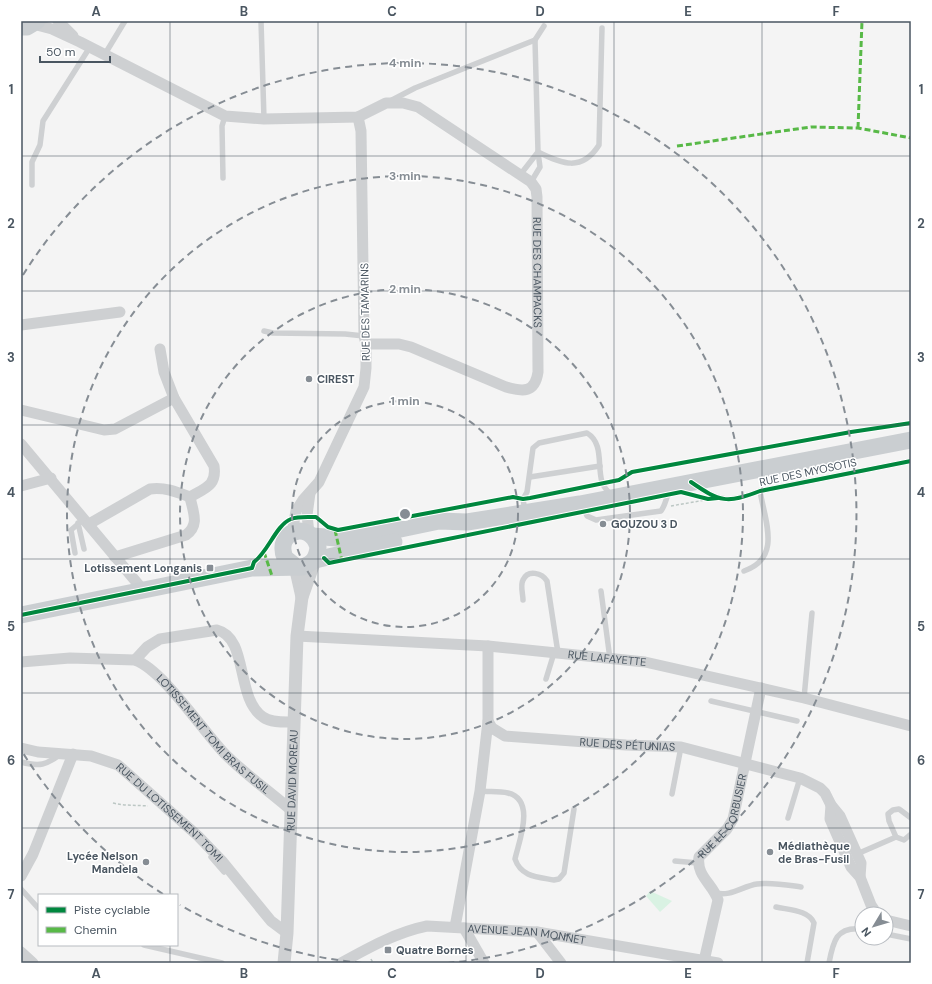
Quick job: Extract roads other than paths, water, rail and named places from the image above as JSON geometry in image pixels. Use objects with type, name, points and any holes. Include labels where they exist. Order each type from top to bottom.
[{"type":"main road","points":[[802,461],[844,445],[911,432]]},
{"type":"main road","points":[[252,568],[266,560],[287,539],[304,531],[311,534],[336,538],[372,535],[439,522],[467,522],[526,513],[673,486],[693,489],[802,461],[911,440]]},
{"type":"main road","points":[[21,615],[252,568],[302,567],[309,565],[315,560],[344,552],[441,532],[467,522]]},
{"type":"main road","points":[[311,534],[318,547],[315,560]]},
{"type":"main road","points":[[287,539],[285,558],[295,566]]},
{"type":"street","points":[[58,21],[80,42]]},
{"type":"street","points":[[31,24],[52,29],[80,42],[225,116],[264,119],[358,117],[386,103],[403,103],[418,107],[531,182]]},
{"type":"street","name":"RUE DES TAMARINS","points":[[287,539],[296,511],[303,500],[319,482],[364,387],[365,340],[361,131],[358,117]]},
{"type":"street","name":"RUE DES CHAMPACKS","points":[[365,340],[411,347],[506,387],[527,390],[533,386],[537,380],[538,372],[537,197],[536,189],[531,182]]},
{"type":"street","points":[[21,325],[120,312]]},
{"type":"street","points":[[84,522],[150,489],[164,488],[190,497],[212,484],[215,476],[214,466],[174,398],[164,372],[160,348]]},
{"type":"street","points":[[21,410],[104,430],[115,429],[174,398]]},
{"type":"street","points":[[21,444],[84,522],[143,590]]},
{"type":"street","points":[[21,486],[50,478]]},
{"type":"street","name":"RUE DES TAMARINS","points":[[310,493],[307,515],[311,534]]},
{"type":"street","points":[[115,557],[186,535],[193,530],[196,522],[190,497]]},
{"type":"street","name":"RUE DAVID MOREAU","points":[[284,963],[287,933],[297,636],[302,597],[315,560]]},
{"type":"street","name":"RUE DAVID MOREAU","points":[[295,566],[302,597]]},
{"type":"street","points":[[21,662],[70,658],[135,660],[147,647],[160,639],[217,630],[228,634],[235,645],[247,694],[255,708],[263,717],[271,721],[294,722]]},
{"type":"street","name":"RUE LAFAYETTE","points":[[297,636],[488,646],[645,662],[804,698],[911,726]]},
{"type":"street","points":[[484,963],[459,928],[480,791],[488,721],[488,646]]},
{"type":"street","name":"LOTISSEMENT TOMI BRAS FUSIL","points":[[135,660],[143,663],[158,676],[227,756],[291,810]]},
{"type":"street","name":"RUE LE CORBUSIER","points":[[715,893],[701,875],[698,863],[699,857],[727,829],[733,819],[762,688]]},
{"type":"street","name":"RUE DES PÉTUNIAS","points":[[488,721],[492,728],[505,736],[626,745],[681,747],[746,762],[800,778],[820,788],[840,816],[861,863],[860,877]]},
{"type":"street","name":"RUE DU LOTISSEMENT TOMI","points":[[21,748],[38,752],[73,754],[104,760],[118,765],[178,817],[222,861],[271,921],[287,933]]},
{"type":"street","points":[[21,876],[33,854],[73,754]]},
{"type":"street","name":"RUE DES PÉTUNIAS","points":[[831,805],[830,819],[851,867],[860,877],[872,906]]},
{"type":"street","points":[[704,961],[718,900],[715,893]]},
{"type":"street","points":[[894,922],[911,926]]},
{"type":"street","name":"AVENUE JEAN MONNET","points":[[341,963],[413,929],[427,926],[537,932],[661,958],[718,963]]},
{"type":"street","points":[[537,932],[561,963]]},
{"type":"street","points":[[21,952],[33,963]]},
{"type":"lane","points":[[105,54],[125,21]]},
{"type":"lane","points":[[261,21],[264,119]]},
{"type":"lane","points":[[531,182],[540,167],[538,152],[535,40],[544,26]]},
{"type":"lane","points":[[538,152],[558,162],[576,164],[585,162],[593,155],[599,146],[602,28]]},
{"type":"lane","points":[[386,103],[415,88],[535,40]]},
{"type":"lane","points":[[32,185],[32,162],[40,145],[43,121],[90,47]]},
{"type":"lane","points":[[223,178],[222,126],[225,116]]},
{"type":"lane","points":[[520,175],[538,152]]},
{"type":"lane","points":[[264,331],[273,333],[345,334],[365,340]]},
{"type":"lane","points":[[526,513],[523,499],[527,492],[530,477],[533,448],[536,445],[587,433],[594,437],[597,444],[602,484],[613,497]]},
{"type":"lane","name":"RUE DES MYOSOTIS","points":[[693,489],[718,498],[738,500],[760,491],[911,460]]},
{"type":"lane","points":[[530,477],[600,466]]},
{"type":"lane","points":[[580,504],[586,511],[587,516],[596,520],[661,511],[666,504],[667,495],[673,486]]},
{"type":"lane","points":[[744,571],[756,567],[764,559],[769,548],[760,491]]},
{"type":"lane","points":[[84,522],[84,549]]},
{"type":"lane","points":[[75,553],[71,530],[84,522]]},
{"type":"lane","points":[[344,552],[372,535]]},
{"type":"lane","points":[[523,600],[522,581],[524,577],[529,574],[540,573],[548,581],[556,653],[546,679]]},
{"type":"lane","points":[[601,591],[610,659]]},
{"type":"lane","points":[[804,698],[812,613]]},
{"type":"lane","points":[[711,701],[796,721]]},
{"type":"lane","points":[[672,794],[681,747]]},
{"type":"lane","points":[[21,762],[30,764],[46,764],[61,754]]},
{"type":"lane","points":[[788,818],[800,778]]},
{"type":"lane","points":[[480,791],[509,793],[522,805],[525,818],[515,859],[517,864],[524,873],[554,880],[559,879],[564,873],[574,809]]},
{"type":"lane","points":[[896,837],[889,821],[888,814],[893,810],[899,809],[911,818]]},
{"type":"lane","points":[[857,854],[896,837],[904,840],[911,834]]},
{"type":"lane","points":[[676,861],[698,863]]},
{"type":"lane","points":[[715,893],[723,895],[758,884],[783,884],[801,887]]},
{"type":"lane","points":[[21,889],[38,908]]},
{"type":"lane","points":[[776,907],[806,914],[813,920],[814,923],[807,963]]},
{"type":"lane","points":[[829,963],[833,943],[836,937],[846,930],[854,930]]},
{"type":"lane","points":[[894,936],[911,939]]},
{"type":"lane","points":[[148,946],[222,963]]},
{"type":"place","name":"CIREST","points":[[309,379]]},
{"type":"place","name":"GOUZOU 3 D","points":[[603,524]]},
{"type":"place","name":"Lotissement Longanis","points":[[210,568]]},
{"type":"place","name":"Médiathèque de Bras-Fusil","points":[[770,852]]},
{"type":"place","name":"Lycée Nelson Mandela","points":[[146,862]]},
{"type":"place","name":"Quatre Bornes","points":[[388,950]]}]
